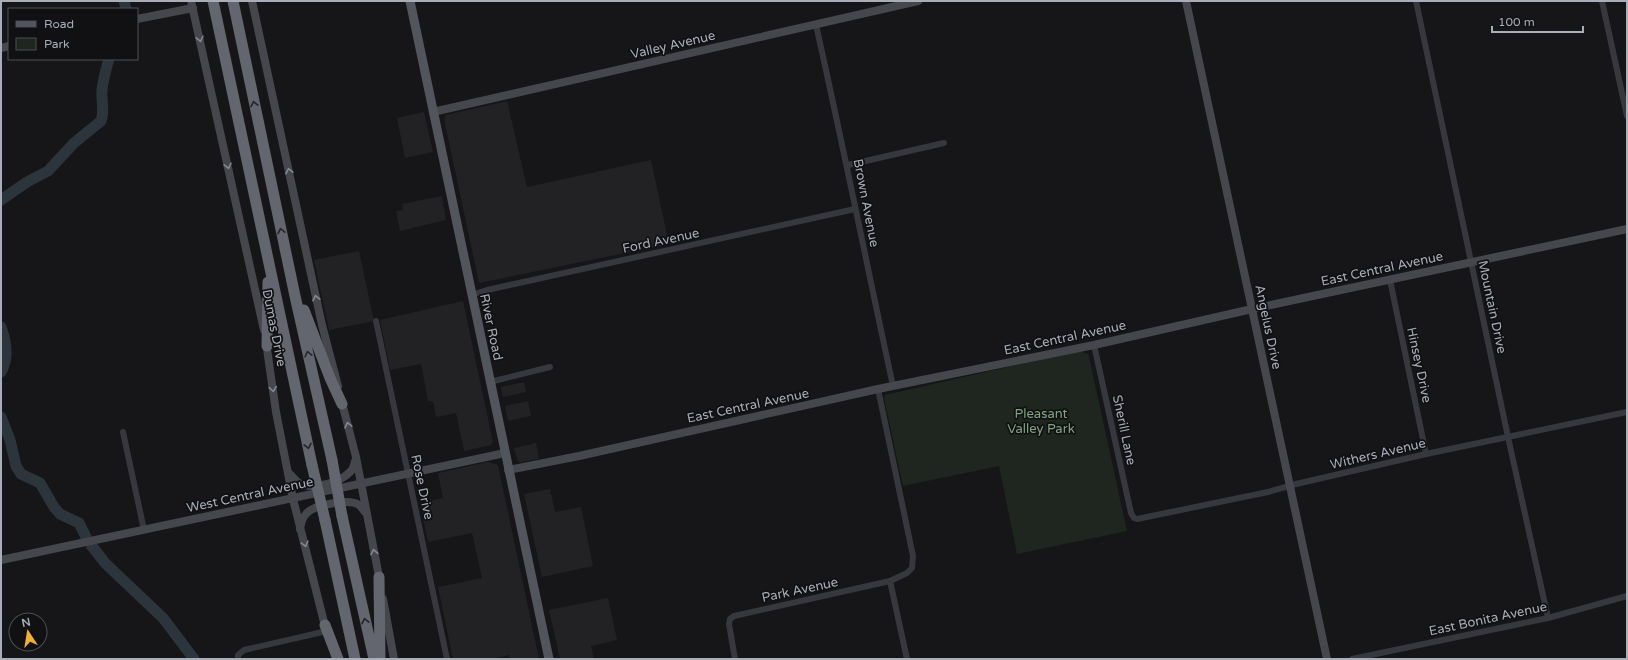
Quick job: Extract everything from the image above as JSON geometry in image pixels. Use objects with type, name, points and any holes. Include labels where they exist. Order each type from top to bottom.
[{"type":"highway","points":[[205,1],[223,44]]},
{"type":"highway","points":[[213,1],[355,659]]},
{"type":"highway","points":[[233,1],[289,270],[332,460],[342,516],[374,659]]},
{"type":"highway","points":[[237,1],[237,21]]},
{"type":"highway","points":[[260,216],[269,289],[267,346]]},
{"type":"highway","points":[[289,270],[313,336],[342,404]]},
{"type":"highway","points":[[379,577],[380,659]]},
{"type":"highway","points":[[326,628],[338,659]]},
{"type":"main road","name":"River Road","points":[[410,1],[549,659]]},
{"type":"street","points":[[252,1],[322,325],[356,457],[394,659]]},
{"type":"street","name":"Valley Avenue","points":[[433,112],[918,1]]},
{"type":"street","name":"Angelus Drive","points":[[1186,1],[1327,659]]},
{"type":"street","name":"Mountain Drive","points":[[1416,1],[1508,437],[1548,618]]},
{"type":"street","points":[[1602,1],[1627,114]]},
{"type":"street","points":[[138,19],[192,4]]},
{"type":"street","name":"Dumas Drive","points":[[192,4],[267,346],[276,412],[300,528],[333,659]]},
{"type":"street","name":"Brown Avenue","points":[[816,25],[848,165],[855,209],[893,386]]},
{"type":"street","points":[[848,165],[944,143]]},
{"type":"street","name":"Ford Avenue","points":[[471,295],[487,290],[855,209]]},
{"type":"street","name":"East Central Avenue","points":[[508,470],[579,456],[878,389],[1094,345],[1471,261],[1627,229]]},
{"type":"street","name":"Hinsey Drive","points":[[1390,280],[1426,454]]},
{"type":"street","name":"Rose Drive","points":[[376,320],[447,659]]},
{"type":"street","name":"Sherill Lane","points":[[1094,345],[1131,513],[1134,518]]},
{"type":"street","points":[[490,382],[550,368]]},
{"type":"street","name":"Park Avenue","points":[[735,659],[729,624],[730,619],[734,616],[890,581],[908,573],[912,568],[913,556],[878,389]]},
{"type":"street","name":"Withers Avenue","points":[[1134,518],[1141,520],[1268,492],[1426,454],[1627,412]]},
{"type":"street","points":[[123,432],[144,530]]},
{"type":"street","name":"West Central Avenue","points":[[1,560],[505,453]]},
{"type":"street","points":[[289,473],[300,483],[311,487],[344,477],[352,470],[356,457]]},
{"type":"street","points":[[300,528],[306,513],[314,508],[334,503],[348,502],[359,504],[367,515]]},
{"type":"street","points":[[890,581],[907,659]]},
{"type":"street","name":"East Bonita Avenue","points":[[1352,659],[1548,618],[1627,596]]},
{"type":"street","points":[[238,659],[238,655],[244,650],[326,628]]},
{"type":"shaded area","points":[[507,101],[527,187],[651,160],[669,244],[479,283],[444,119],[446,115]]},
{"type":"shaded area","points":[[424,112],[433,152],[405,158],[397,118]]},
{"type":"shaded area","points":[[442,196],[446,220],[400,231],[396,211],[403,210],[402,204]]},
{"type":"shaded area","points":[[359,251],[374,321],[329,330],[314,260]]},
{"type":"shaded area","points":[[463,301],[493,442],[491,445],[464,451],[456,413],[436,417],[433,401],[428,401],[421,364],[390,370],[380,320]]},
{"type":"shaded area","points":[[524,382],[526,392],[503,397],[501,387]]},
{"type":"shaded area","points":[[528,401],[531,416],[508,421],[505,406]]},
{"type":"shaded area","points":[[536,443],[539,459],[518,462],[514,448]]},
{"type":"shaded area","points":[[488,462],[498,465],[539,659],[510,659],[509,655],[491,659],[453,659],[438,587],[482,578],[472,533],[428,542],[420,503],[443,498],[438,473]]},
{"type":"shaded area","points":[[550,489],[555,512],[581,507],[593,566],[542,577],[524,494]]},
{"type":"shaded area","points":[[608,598],[617,640],[591,646],[594,659],[560,659],[549,610]]},
{"type":"green space","name":"Pleasant Valley Park","points":[[1079,351],[1088,354],[1089,357],[1127,531],[1017,554],[999,466],[903,486],[884,398],[885,395]]},
{"type":"waterway","points":[[124,1],[126,8]]},
{"type":"waterway","points":[[1,200],[27,182],[48,171],[74,143],[101,121],[103,113],[102,86],[109,60]]},
{"type":"waterway","points":[[1,327],[6,350],[4,367],[1,372]]},
{"type":"waterway","points":[[1,417],[10,440],[16,466],[21,474],[40,483],[54,507],[60,514],[79,523],[86,537]]},
{"type":"waterway","points":[[91,545],[106,564],[163,618],[194,659]]}]
